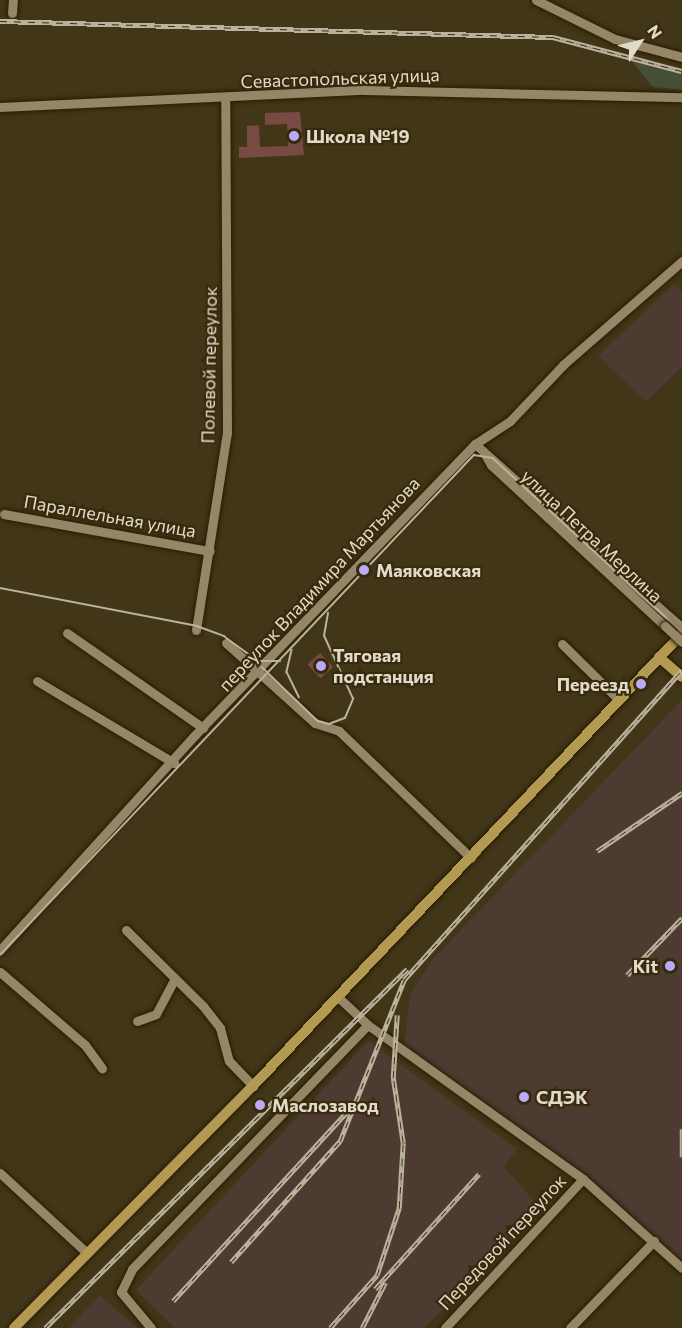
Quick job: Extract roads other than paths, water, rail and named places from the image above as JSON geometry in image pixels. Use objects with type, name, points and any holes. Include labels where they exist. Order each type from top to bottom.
[{"type":"main road","points":[[14,1328],[254,1086],[682,634]]},
{"type":"main road","points":[[659,657],[682,677]]},
{"type":"street","points":[[12,13],[13,0]]},
{"type":"street","points":[[536,0],[615,39],[682,57]]},
{"type":"street","name":"Севастопольская улица","points":[[0,107],[364,90],[682,97]]},
{"type":"street","name":"Полевой переулок","points":[[196,630],[227,433],[225,98]]},
{"type":"street","name":"переулок Владимира Мартьянова","points":[[0,950],[174,763],[203,728],[475,444],[510,421],[564,364],[682,261]]},
{"type":"street","name":"улица Петра Мерлина","points":[[475,444],[682,628]]},
{"type":"street","name":"улица Петра Мерлина","points":[[483,451],[491,465],[682,642]]},
{"type":"street","name":"Параллельная улица","points":[[4,514],[210,551]]},
{"type":"street","points":[[67,633],[203,728]]},
{"type":"street","points":[[226,643],[260,671],[315,723],[339,730],[471,858]]},
{"type":"street","points":[[561,644],[619,700]]},
{"type":"street","points":[[37,681],[174,763]]},
{"type":"street","points":[[126,930],[218,1024],[229,1061],[254,1086]]},
{"type":"street","points":[[12,938],[19,946]]},
{"type":"street","points":[[0,972],[85,1045],[102,1068]]},
{"type":"street","points":[[137,1021],[156,1014],[175,979]]},
{"type":"street","points":[[338,997],[368,1024],[583,1179],[682,1268]]},
{"type":"street","points":[[151,1328],[124,1298],[121,1289],[136,1265],[368,1024]]},
{"type":"street","points":[[0,1173],[87,1253]]},
{"type":"street","name":"Передовой переулок","points":[[445,1328],[583,1179]]},
{"type":"street","points":[[570,1328],[654,1241]]},
{"type":"tram line","points":[[0,955],[474,455],[493,458],[682,632]]},
{"type":"tram line","points":[[0,588],[197,626],[224,636],[258,661],[280,661]]},
{"type":"tram line","points":[[262,667],[318,721],[329,724],[345,718],[353,699],[324,636],[328,613]]},
{"type":"tram line","points":[[292,650],[287,672],[299,697]]},
{"type":"railway","points":[[0,21],[553,37],[682,71]]},
{"type":"railway","points":[[231,1262],[340,1141],[404,980],[682,670]]},
{"type":"railway","points":[[597,851],[682,793]]},
{"type":"railway","points":[[627,975],[682,918]]},
{"type":"railway","points":[[45,1328],[407,969]]},
{"type":"railway","points":[[330,1328],[377,1275],[399,1208],[403,1143],[393,1078],[397,1015]]},
{"type":"railway","points":[[173,1301],[348,1111]]},
{"type":"railway","points":[[682,1129],[682,1157]]},
{"type":"railway","points":[[375,1289],[479,1174]]},
{"type":"railway","points":[[362,1328],[385,1283]]},
{"type":"place","name":"Школа №19","points":[[294,136]]},
{"type":"place","name":"Маяковская","points":[[364,570]]},
{"type":"place","name":"Тяговая подстанция","points":[[321,666]]},
{"type":"place","name":"Переезд","points":[[641,684]]},
{"type":"place","name":"Kit","points":[[670,966]]},
{"type":"place","name":"СДЭК","points":[[524,1097]]},
{"type":"place","name":"Маслозавод","points":[[260,1105]]}]
